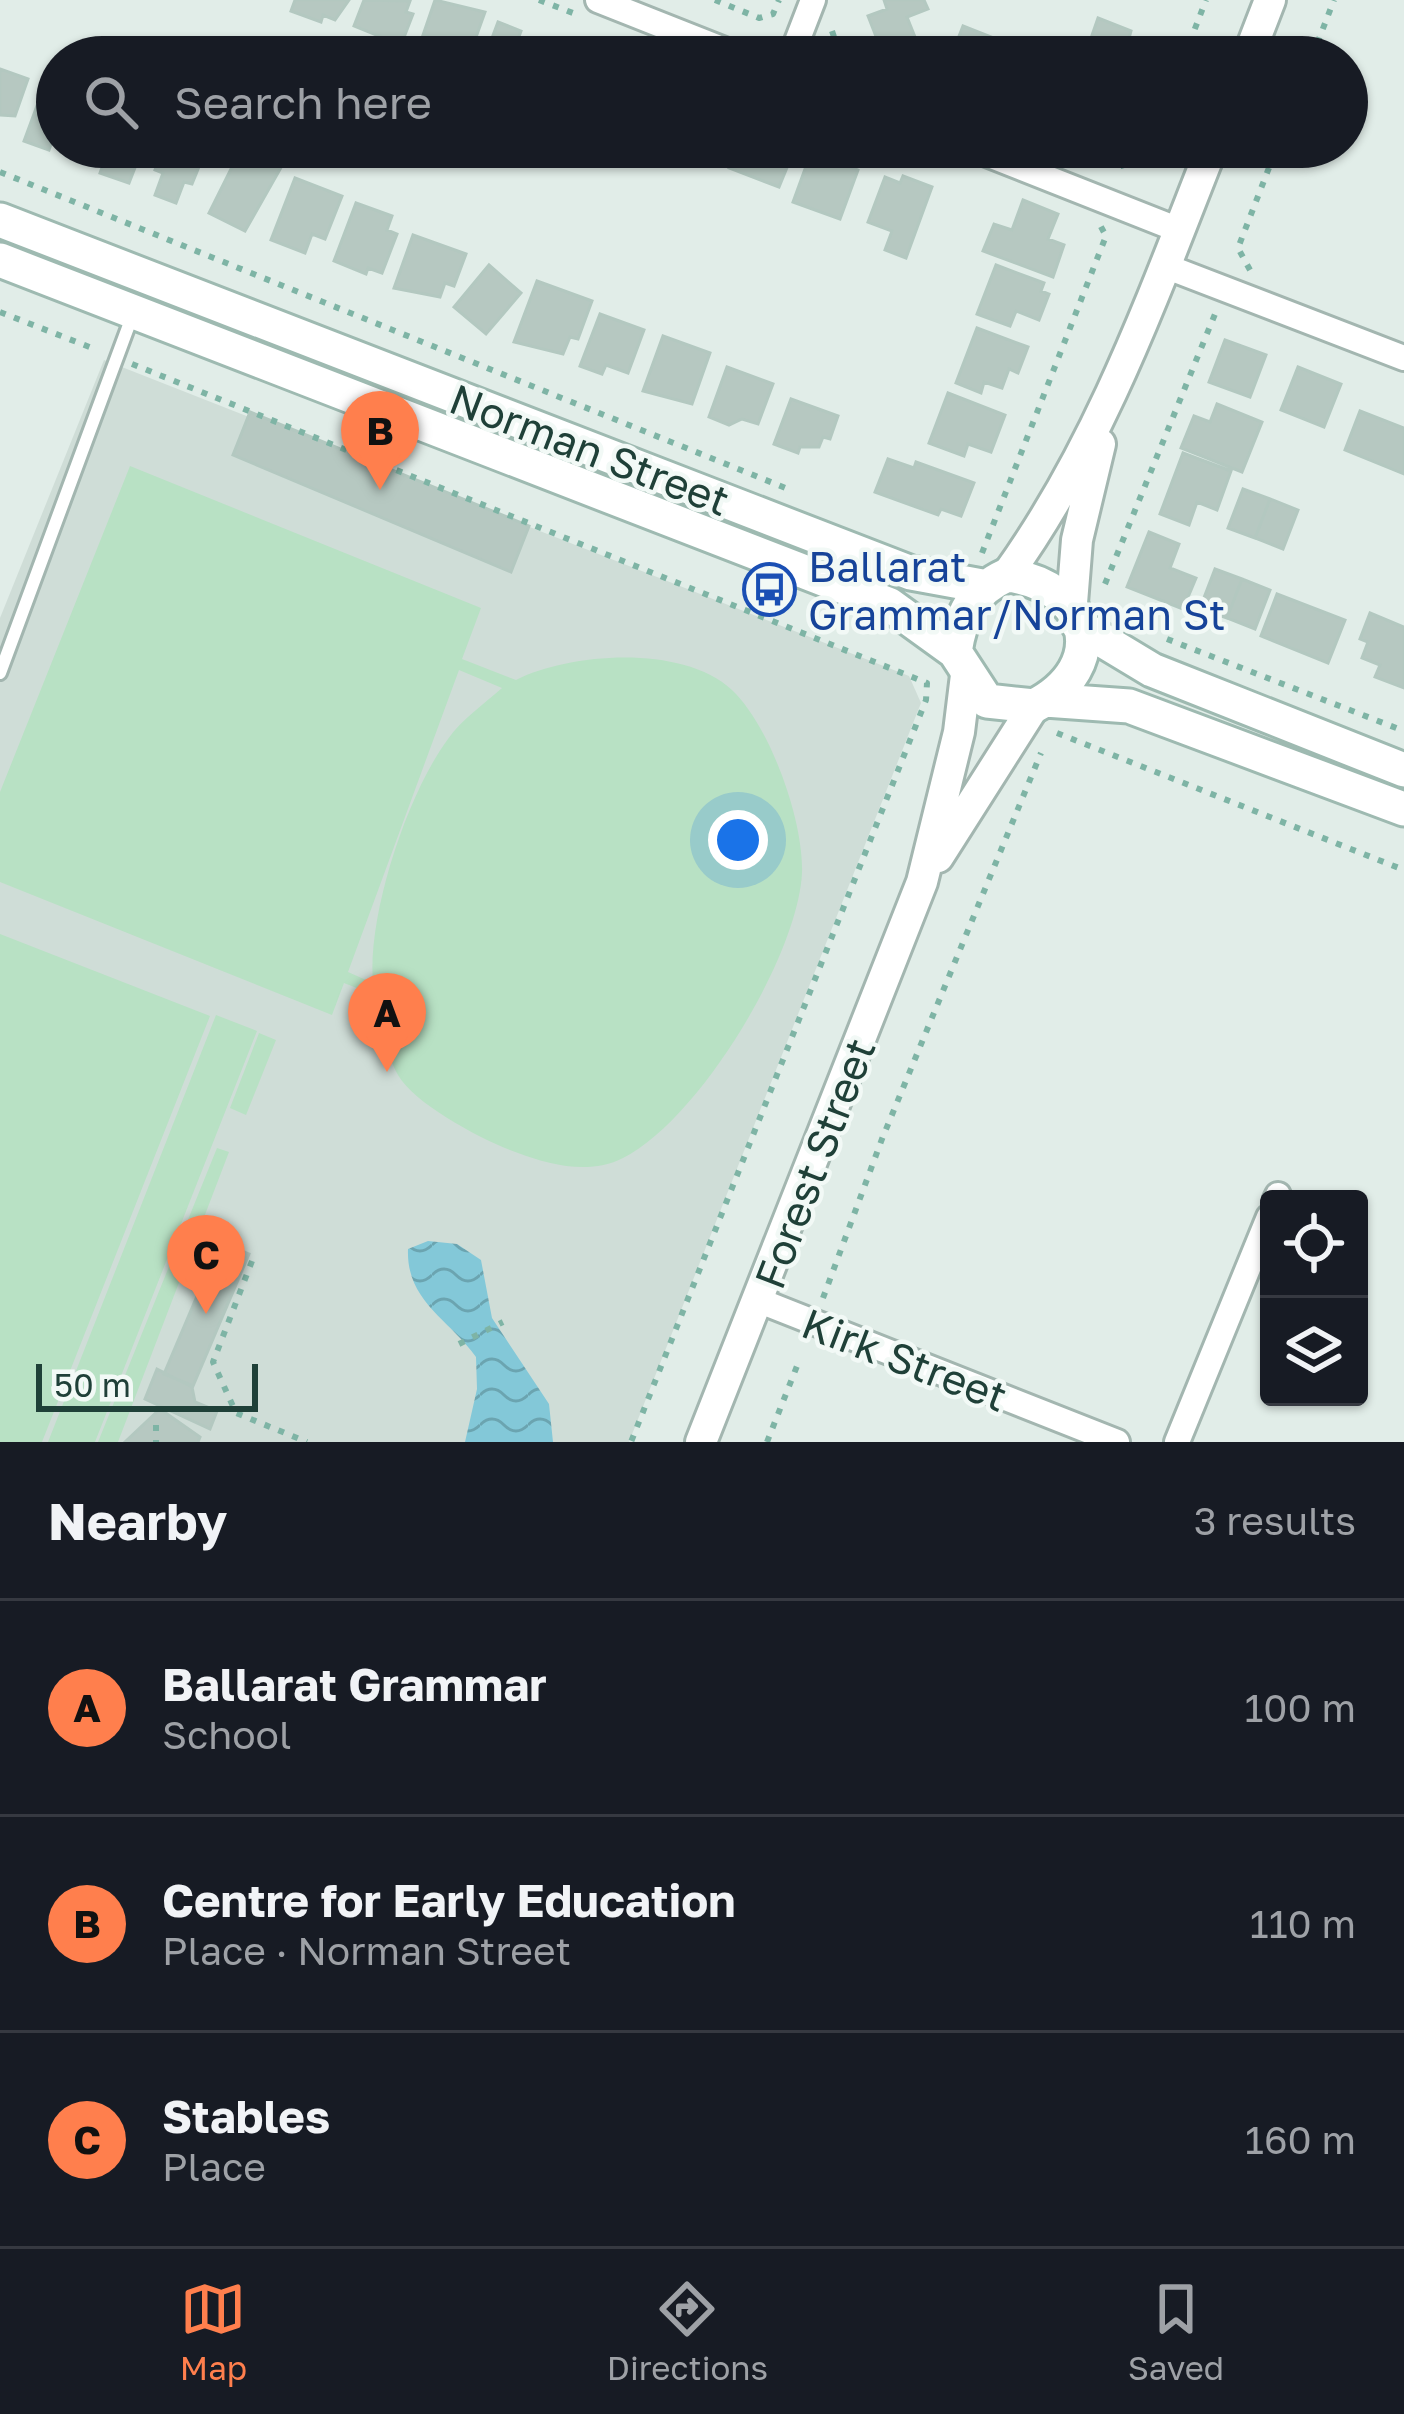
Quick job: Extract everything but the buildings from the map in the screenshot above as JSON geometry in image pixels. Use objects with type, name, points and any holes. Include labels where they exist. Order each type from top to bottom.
[{"type":"main road","name":"Norman Street","points":[[0,220],[911,573],[989,575]]},
{"type":"main road","name":"Norman Street","points":[[0,260],[890,605],[961,663]]},
{"type":"main road","points":[[1404,770],[1152,670],[1084,608],[1052,587],[989,575],[960,620],[961,663],[987,701],[1043,712],[1129,706],[1404,809]]},
{"type":"main road","points":[[1043,712],[1076,669],[1084,608]]},
{"type":"street","points":[[598,0],[689,36]]},
{"type":"street","points":[[798,36],[813,0]]},
{"type":"street","points":[[1256,36],[1270,0]]},
{"type":"street","points":[[1023,168],[1179,230]]},
{"type":"street","points":[[989,575],[1041,526],[1108,409],[1204,168]]},
{"type":"street","points":[[1165,266],[1404,358]]},
{"type":"street","points":[[1084,608],[1078,540],[1108,409]]},
{"type":"street","name":"Forest Street","points":[[701,1442],[922,882],[959,732],[961,663]]},
{"type":"street","name":"Forest Street","points":[[922,882],[1043,712]]},
{"type":"street","points":[[1177,1442],[1260,1238]]},
{"type":"street","name":"Kirk Street","points":[[760,1301],[1117,1442]]},
{"type":"lane","points":[[0,673],[134,312]]},
{"type":"path","points":[[715,0],[759,18],[773,14],[779,0]]},
{"type":"path","points":[[1192,36],[1206,0]]},
{"type":"path","points":[[1320,36],[1334,0]]},
{"type":"path","points":[[1238,248],[1269,168]]},
{"type":"path","points":[[0,172],[800,493]]},
{"type":"path","points":[[989,575],[1106,236],[1096,218]]},
{"type":"path","points":[[0,312],[927,683],[927,696],[631,1442]]},
{"type":"path","points":[[1084,608],[1212,315]]},
{"type":"path","points":[[1154,634],[1404,730]]},
{"type":"path","points":[[1043,712],[1404,870]]},
{"type":"path","points":[[821,1304],[882,1139],[1042,752]]},
{"type":"path","points":[[252,1261],[213,1362],[236,1413],[307,1442]]},
{"type":"path","points":[[459,1344],[503,1322]]},
{"type":"path","points":[[767,1442],[800,1361]]},
{"type":"path","points":[[156,1425],[156,1442]]},
{"type":"shaded area","points":[[104,360],[909,676],[921,703],[629,1442],[0,1442],[0,618]]},
{"type":"green space","points":[[130,466],[481,608],[462,659],[516,680],[566,664],[626,658],[685,665],[711,675],[746,706],[771,750],[791,802],[802,873],[796,908],[764,990],[712,1073],[652,1138],[623,1158],[597,1166],[570,1166],[504,1148],[419,1098],[394,1067],[377,996],[344,983],[332,1015],[0,882],[0,792]],"holes":[[[459,670],[502,688],[453,732],[418,791],[383,891],[373,983],[348,972]]]},
{"type":"green space","points":[[0,934],[210,1016],[42,1442],[0,1442]]},
{"type":"green space","points":[[216,1015],[257,1031],[95,1442],[48,1442]]},
{"type":"green space","points":[[259,1033],[276,1040],[246,1115],[230,1108]]},
{"type":"green space","points":[[217,1148],[229,1152],[118,1442],[98,1442]]},
{"type":"water","points":[[428,1241],[457,1244],[481,1260],[492,1318],[549,1404],[553,1442],[465,1442],[477,1389],[476,1357],[414,1282],[408,1249]]},
{"type":"place","name":"Centre for Early Education","points":[[380,490]]},
{"type":"place","name":"Ballarat Grammar/Norman St","points":[[769,590]]},
{"type":"place","name":"Ballarat Grammar","points":[[387,1072]]},
{"type":"place","name":"Stables","points":[[206,1314]]}]
